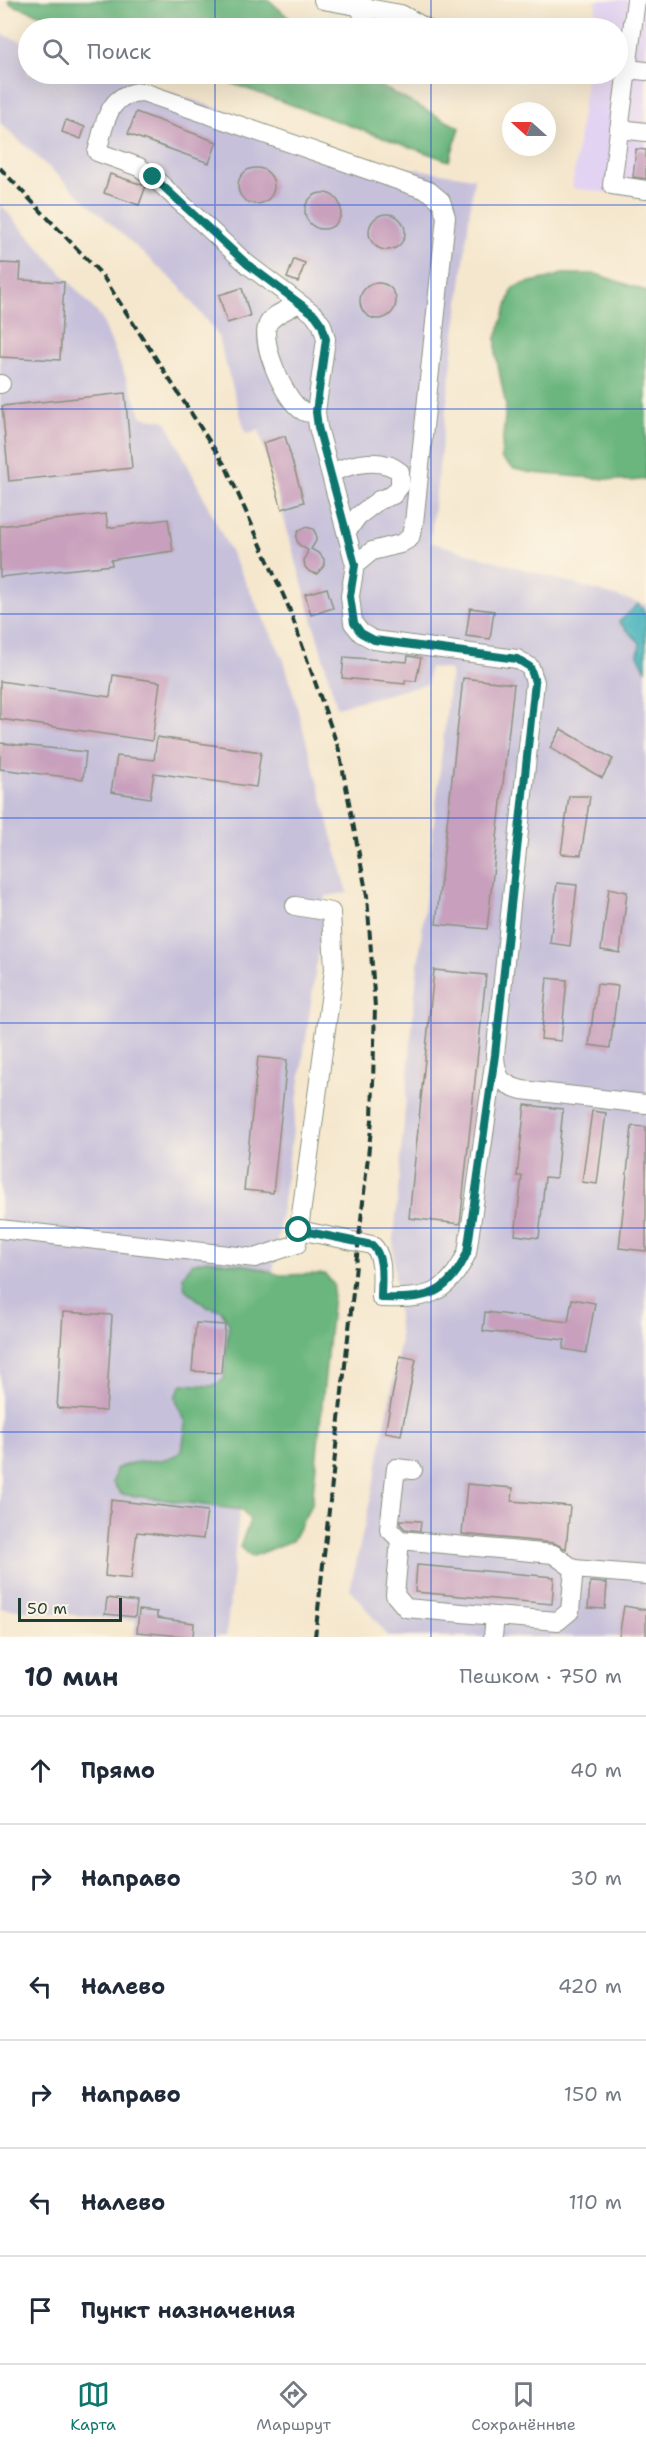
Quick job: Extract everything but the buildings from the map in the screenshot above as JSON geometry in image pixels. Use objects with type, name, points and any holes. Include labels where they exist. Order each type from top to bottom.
[{"type":"street","points":[[323,0],[401,14],[408,18]]},
{"type":"street","points":[[628,66],[639,30],[636,0]]},
{"type":"street","points":[[361,11],[364,18]]},
{"type":"street","points":[[628,69],[646,71]]},
{"type":"street","points":[[625,84],[612,185],[646,190]]},
{"type":"street","points":[[299,1230],[372,1245],[379,1256],[381,1298],[416,1299],[444,1285],[461,1266],[467,1253],[495,1055],[535,682],[530,667],[517,659],[374,640],[361,633],[354,623],[350,596],[355,565],[316,412],[326,339],[322,325],[315,315],[247,264],[153,177],[139,167],[96,152],[108,115],[116,99],[129,92],[143,92],[429,191],[441,201],[446,217],[414,523],[410,538],[400,544],[372,551],[355,565]]},
{"type":"street","points":[[619,129],[646,132]]},
{"type":"street","points":[[298,303],[290,310],[275,316],[268,325],[266,336],[277,376],[286,394],[302,411],[316,412]]},
{"type":"street","points":[[331,473],[357,462],[393,466],[400,472],[400,486],[393,495],[379,500],[358,516],[347,531]]},
{"type":"street","points":[[0,1229],[255,1258],[297,1244],[334,970],[331,912],[295,906]]},
{"type":"street","points":[[495,1055],[495,1069],[501,1080],[509,1086],[522,1090],[646,1104]]},
{"type":"street","points":[[413,1470],[396,1468],[389,1528],[400,1540],[553,1554],[574,1569],[646,1575]]},
{"type":"street","points":[[400,1540],[395,1595],[406,1608],[558,1621],[570,1611],[574,1569]]},
{"type":"street","points":[[493,1637],[495,1616]]},
{"type":"shaded area","points":[[597,0],[646,0],[646,198],[572,188],[586,84],[628,84],[628,18],[594,18]]},
{"type":"shaded area","points":[[0,34],[18,40],[18,84],[146,84],[383,164],[474,178],[430,542],[646,605],[646,1637],[389,1637],[350,1589],[376,1474],[400,1343],[393,1250],[415,993],[451,670],[429,667],[427,684],[337,707],[259,430],[246,434],[217,334],[179,286],[0,123]]},
{"type":"shaded area","points":[[0,204],[101,317],[142,417],[166,421],[284,660],[348,893],[326,896],[239,1514],[226,1637],[134,1635],[136,1621],[0,1608]]},
{"type":"green space","points":[[8,0],[269,0],[289,18],[50,18],[10,4]]},
{"type":"green space","points":[[233,84],[377,84],[460,128],[449,161]]},
{"type":"green space","points":[[562,274],[596,274],[646,291],[646,479],[631,481],[532,473],[514,469],[501,458],[506,406],[496,355],[496,338],[513,288]]},
{"type":"green space","points":[[207,1260],[252,1266],[280,1275],[325,1274],[334,1285],[312,1504],[292,1541],[251,1557],[240,1547],[250,1520],[242,1510],[121,1494],[113,1483],[116,1469],[133,1463],[166,1459],[182,1451],[186,1423],[175,1397],[182,1384],[212,1386],[224,1380],[229,1323],[221,1310],[207,1307],[185,1289],[183,1276],[192,1264]]},
{"type":"water","points":[[638,604],[646,614],[646,670],[638,655],[640,643],[619,622]]},
{"type":"railway","points":[[0,168],[102,275],[226,467],[289,608],[339,750],[367,896],[375,1007],[372,1120],[315,1637]]},
{"type":"route","points":[[153,177],[247,264],[315,315],[322,325],[326,339],[316,412],[355,565],[350,596],[351,611],[354,623],[361,633],[374,640],[517,659],[530,667],[535,682],[495,1055],[467,1253],[452,1278],[434,1292],[416,1299],[381,1298],[381,1267],[377,1250],[372,1245],[299,1230]]}]
